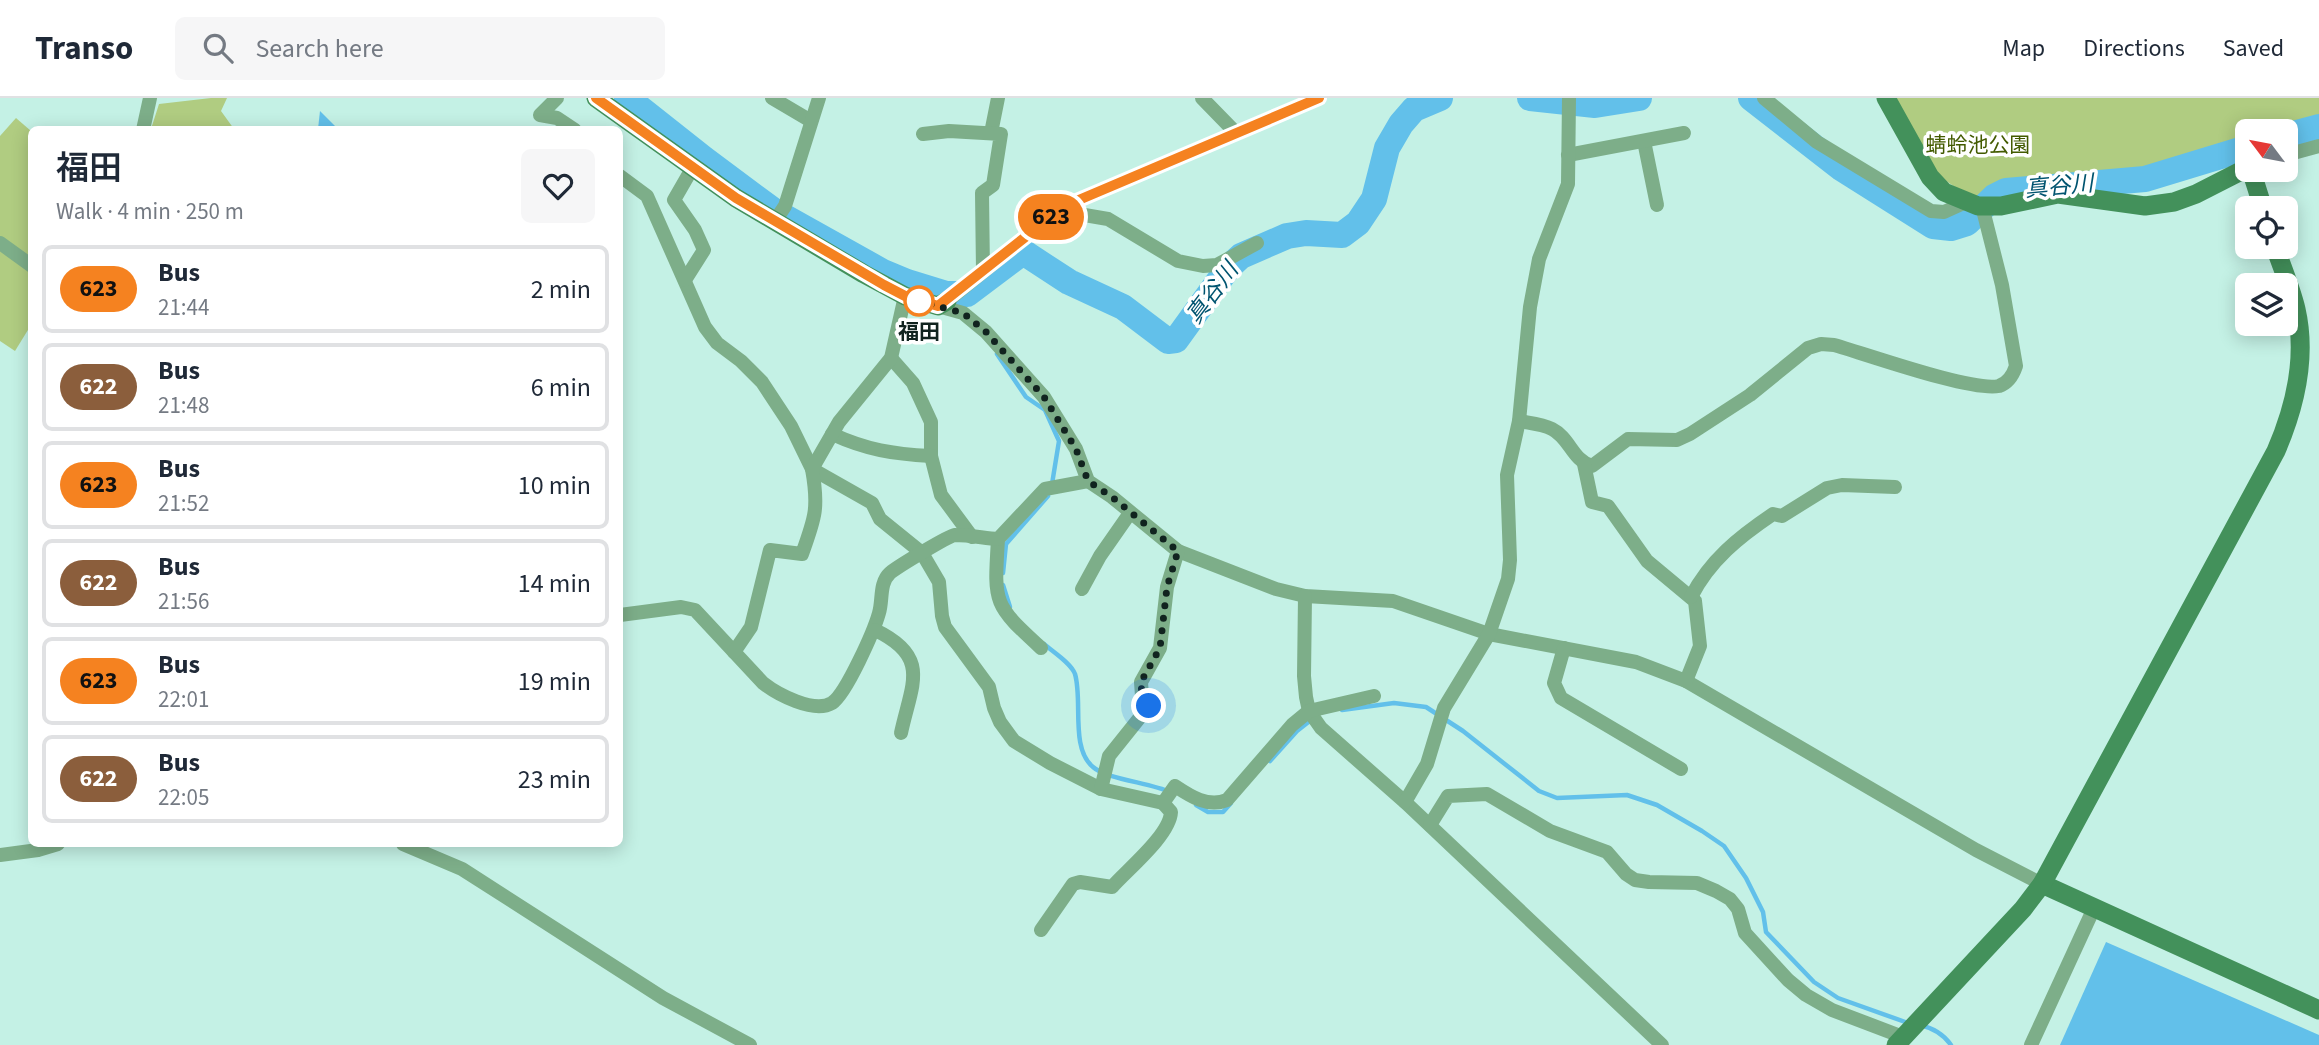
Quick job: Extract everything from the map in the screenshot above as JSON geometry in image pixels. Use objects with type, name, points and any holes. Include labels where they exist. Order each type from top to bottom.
[{"type":"street","points":[[144,126],[150,98]]},
{"type":"street","points":[[557,98],[540,116],[557,118],[569,126]]},
{"type":"street","points":[[596,98],[736,198],[775,221],[905,296],[942,304],[963,313],[986,332],[1018,366],[1051,407],[1076,449],[1088,481],[1112,497],[1178,551],[1276,589],[1306,597],[1393,601],[1489,634],[1636,662],[1686,681],[1976,850],[2042,884],[2319,1010]]},
{"type":"street","points":[[772,98],[811,121]]},
{"type":"street","points":[[775,221],[785,206],[819,98]]},
{"type":"street","points":[[991,133],[998,98]]},
{"type":"street","points":[[1202,98],[1236,133]]},
{"type":"street","points":[[942,304],[1074,202],[1318,98]]},
{"type":"street","points":[[1405,802],[1427,764],[1444,708],[1489,634],[1509,569],[1507,475],[1519,421],[1539,259],[1568,184],[1569,98]]},
{"type":"street","points":[[1764,98],[1817,142],[1931,211],[1944,212],[1974,204],[2001,206],[2058,194],[2145,206],[2174,202],[2235,176]]},
{"type":"street","points":[[1519,421],[1551,428],[1560,435],[1579,460],[1592,466],[1628,439],[1677,440],[1690,434],[1750,395],[1808,348],[1821,344],[1834,345],[1962,383],[1990,387],[2003,385],[2014,375],[2016,366],[2002,285],[1974,204],[1944,191],[1930,177],[1886,98]]},
{"type":"street","points":[[923,134],[949,131],[1001,134],[993,185],[982,193],[983,271]]},
{"type":"street","points":[[1568,155],[1684,133]]},
{"type":"street","points":[[1644,141],[1657,205]]},
{"type":"street","points":[[2298,152],[2319,146]]},
{"type":"street","points":[[685,280],[704,250],[695,230],[674,200],[693,167]]},
{"type":"street","points":[[623,178],[647,197],[705,327],[717,343],[741,361],[762,382],[791,426],[812,469],[817,497],[814,521],[802,554],[770,550],[751,627],[734,652]]},
{"type":"street","points":[[1061,211],[1108,219],[1178,261],[1203,266],[1217,265],[1257,243]]},
{"type":"street","points":[[0,243],[28,263]]},
{"type":"street","points":[[1430,825],[1448,796],[1487,794],[1550,831],[1607,852],[1626,874],[1635,880],[1649,883],[1697,883],[1716,891],[1738,909],[1745,933],[1788,980],[1806,995],[1900,1041],[2023,909],[2042,884],[2276,451],[2297,390],[2300,343],[2296,309],[2279,259]]},
{"type":"street","points":[[812,469],[839,422],[891,358],[905,296]]},
{"type":"street","points":[[891,358],[913,383],[931,422],[931,456],[941,495],[972,537]]},
{"type":"street","points":[[832,434],[859,446],[890,453],[931,456]]},
{"type":"street","points":[[1584,464],[1592,502],[1608,506],[1647,561],[1695,601],[1700,646],[1686,681]]},
{"type":"street","points":[[812,469],[872,503],[880,519],[922,553],[939,582],[942,616],[946,627],[989,687],[997,715],[1014,741],[1101,789],[1163,803],[1171,812],[1171,821],[1158,838],[1112,887],[1080,882],[1073,884],[1041,930]]},
{"type":"street","points":[[1041,648],[1007,617],[998,601],[995,582],[998,539],[1045,489],[1088,481]]},
{"type":"street","points":[[1690,597],[1717,558],[1742,535],[1773,514],[1782,516],[1827,488],[1842,485],[1895,487]]},
{"type":"street","points":[[1082,589],[1100,556],[1130,513]]},
{"type":"street","points":[[623,615],[681,607],[695,610],[775,693],[791,700],[824,706],[834,702],[875,630],[883,587],[889,574],[952,535],[998,539]]},
{"type":"street","points":[[1101,789],[1109,756],[1149,706],[1142,696],[1141,682],[1160,648],[1167,587],[1178,551]]},
{"type":"street","points":[[1306,597],[1304,676],[1309,711],[1321,728],[1430,825],[1662,1045]]},
{"type":"street","points":[[875,630],[902,647],[914,669],[912,696],[901,733]]},
{"type":"street","points":[[1564,648],[1555,683],[1561,698],[1681,769]]},
{"type":"street","points":[[1163,803],[1175,786],[1191,797],[1207,803],[1219,804],[1227,800],[1292,725],[1309,711],[1374,696]]},
{"type":"street","points":[[0,855],[48,847]]},
{"type":"street","points":[[410,847],[462,869],[663,998],[750,1045]]},
{"type":"street","points":[[2031,1045],[2094,908]]},
{"type":"green space","points":[[227,98],[221,111],[232,126],[152,126],[159,104]]},
{"type":"green space","name":"蜻蛉池公園","points":[[1894,98],[2319,98],[2319,122],[2298,128],[2298,119],[2235,119],[2235,147],[2142,174],[2019,182],[2005,185],[1984,198],[1959,189],[1937,173]]},
{"type":"green space","points":[[16,118],[28,128],[28,330],[15,351],[0,341],[0,136]]},
{"type":"water","points":[[320,111],[335,126],[318,126]]},
{"type":"water","points":[[2106,942],[2319,1035],[2319,1045],[2060,1045]]},
{"type":"waterway","name":"真谷川","points":[[627,98],[774,211],[883,272],[946,294],[967,294],[1023,252],[1069,282],[1123,307],[1168,341],[1176,340],[1228,268],[1241,256],[1287,236],[1306,233],[1342,235],[1358,223],[1374,199],[1387,148],[1401,124],[1414,109],[1440,98]]},
{"type":"waterway","name":"真谷川","points":[[1530,98],[1595,105],[1639,98]]},
{"type":"waterway","name":"真谷川","points":[[1751,98],[1841,168],[1933,226],[1951,228],[1967,223],[1994,197],[2006,191],[2145,179],[2235,152]]},
{"type":"waterway","name":"真谷川","points":[[2298,133],[2319,127]]},
{"type":"waterway","points":[[997,354],[1026,397],[1045,410],[1059,441],[1052,484]]},
{"type":"waterway","points":[[1003,573],[1006,544],[1048,496]]},
{"type":"waterway","points":[[1003,585],[1010,607]]},
{"type":"waterway","points":[[1044,644],[1066,662],[1075,674],[1079,736],[1086,759],[1093,767],[1108,775],[1170,792]]},
{"type":"waterway","points":[[1342,710],[1394,703],[1426,707],[1463,731],[1539,791],[1557,798],[1627,795],[1657,805],[1724,846],[1746,878],[1763,912],[1766,932],[1814,982],[1838,998],[1908,1023]]},
{"type":"waterway","points":[[1270,761],[1297,731],[1311,720]]},
{"type":"waterway","points":[[1196,805],[1208,812],[1223,812],[1231,803]]},
{"type":"waterway","points":[[1920,1025],[1938,1032],[1951,1045]]},
{"type":"bus line","name":"623","points":[[596,98],[736,198],[884,285],[905,296],[938,306],[1052,216],[1074,202],[1319,98]]},
{"type":"place","name":"福田","points":[[919,301]]},
{"type":"route","points":[[919,301],[963,313],[986,332],[1044,397],[1076,449],[1088,481],[1112,497],[1178,551],[1167,587],[1160,648],[1141,682],[1142,696],[1149,706]]}]
